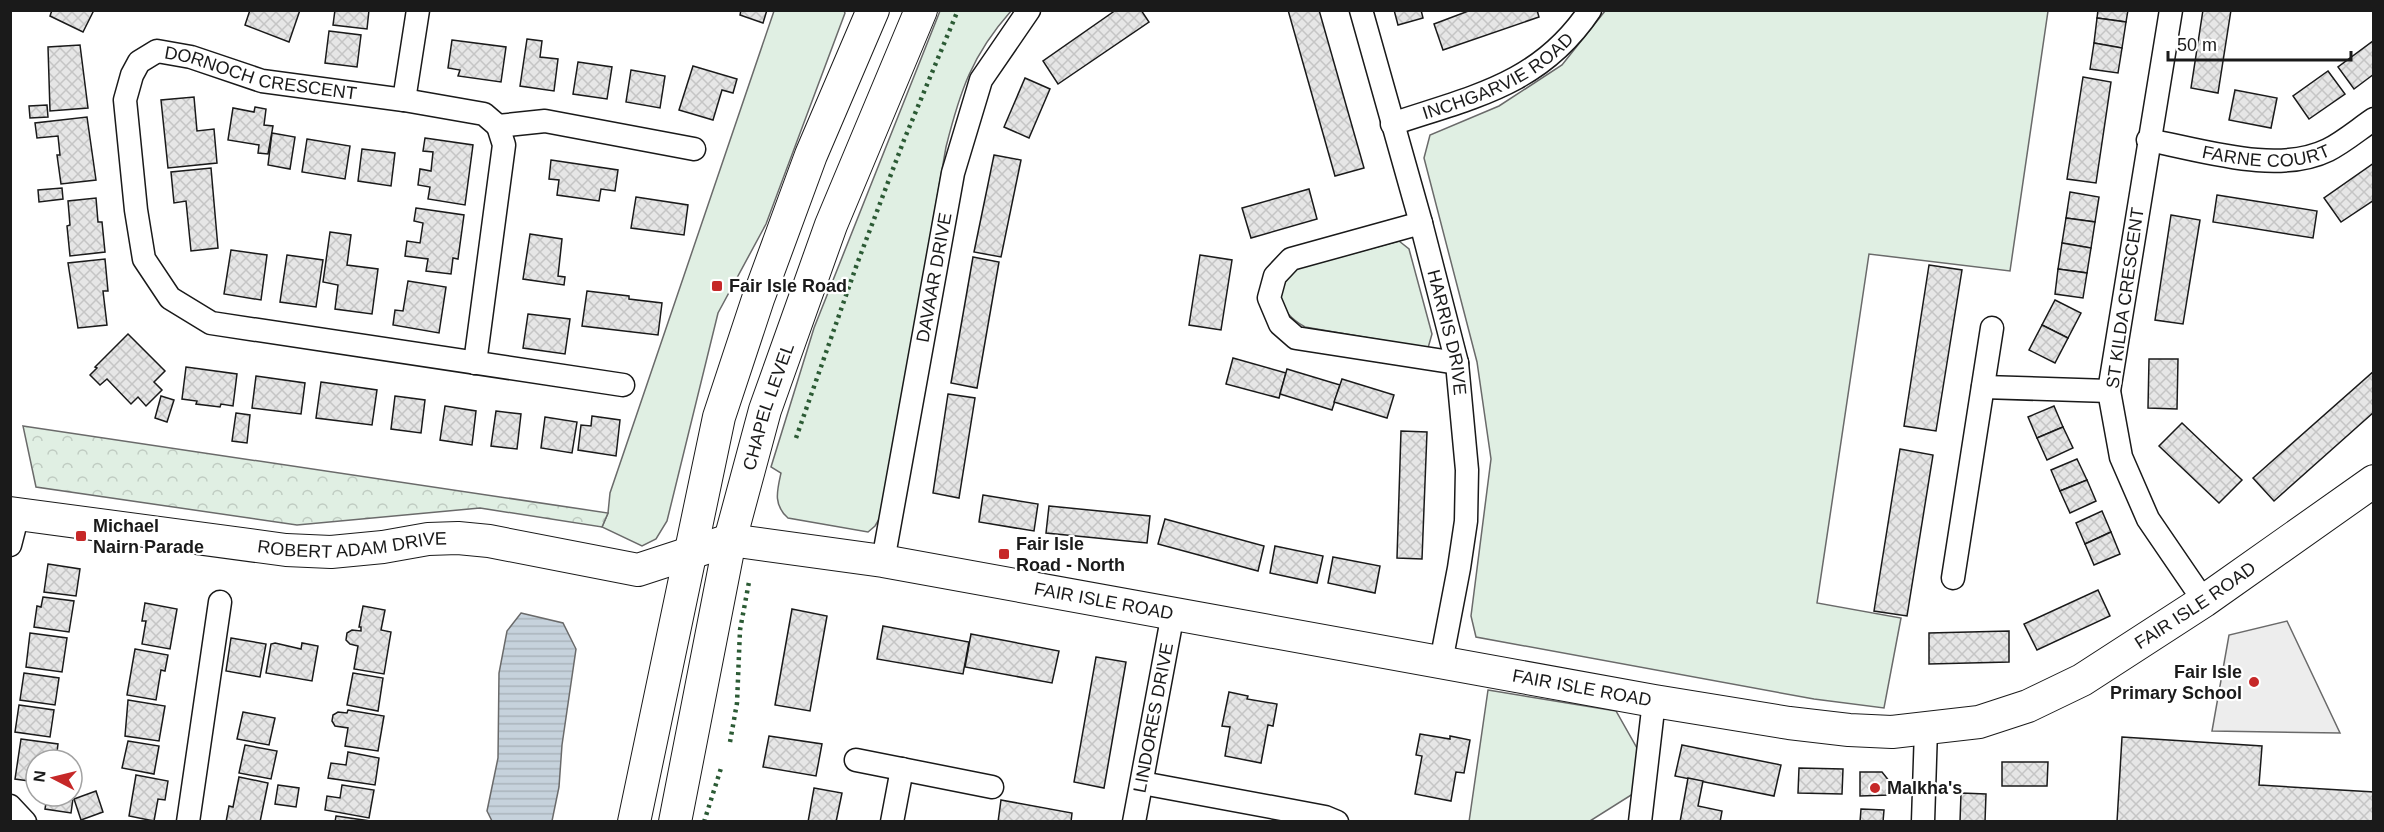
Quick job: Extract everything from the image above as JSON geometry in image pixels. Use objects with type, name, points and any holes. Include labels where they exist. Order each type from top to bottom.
[{"type":"street","points":[[404,100],[418,10]]},
{"type":"street","points":[[634,822],[719,417],[758,299],[812,155],[873,10]]},
{"type":"street","name":"CHAPEL LEVEL","points":[[675,822],[730,540],[765,410],[831,225],[921,10]]},
{"type":"street","name":"DAVAAR DRIVE","points":[[883,561],[953,173],[981,80],[1029,10]]},
{"type":"street","name":"HARRIS DRIVE","points":[[1361,10],[1421,223],[1457,363],[1467,470],[1466,521],[1441,662]]},
{"type":"street","name":"INCHGARVIE ROAD","points":[[1392,124],[1506,85],[1530,72],[1555,52],[1590,10]]},
{"type":"street","name":"ST KILDA CRESCENT","points":[[2170,10],[2109,391],[2121,457],[2148,519],[2204,601]]},
{"type":"street","name":"DORNOCH CRESCENT","points":[[498,126],[484,114],[404,100],[262,81],[191,57],[157,51],[139,62],[132,75],[125,100],[136,210],[144,259],[170,298],[211,323],[623,385]]},
{"type":"street","name":"FARNE COURT","points":[[2148,140],[2261,161],[2295,161],[2328,150],[2373,119]]},
{"type":"street","points":[[475,363],[504,145],[498,126],[545,121],[694,149]]},
{"type":"street","points":[[1421,223],[1291,259],[1275,276],[1269,298],[1280,324],[1296,338],[1457,363]]},
{"type":"street","points":[[1953,578],[1992,328]]},
{"type":"street","points":[[1983,387],[2109,391]]},
{"type":"street","name":"FAIR ISLE ROAD","points":[[730,540],[883,561],[1654,701],[1789,723],[1892,732],[1979,722],[2028,706],[2082,680],[2204,601],[2373,481]]},
{"type":"street","points":[[10,545],[14,513]]},
{"type":"street","name":"ROBERT ADAM DRIVE","points":[[14,513],[286,550],[332,552],[383,547],[428,538],[458,538],[489,541],[638,570],[730,540]]},
{"type":"street","points":[[188,822],[220,602]]},
{"type":"street","name":"LINDORES DRIVE","points":[[1134,822],[1173,613]]},
{"type":"street","points":[[1640,822],[1654,701]]},
{"type":"street","points":[[1923,822],[1926,729]]},
{"type":"street","points":[[856,760],[992,787]]},
{"type":"street","points":[[892,822],[902,769]]},
{"type":"street","points":[[1142,783],[1325,817],[1337,822]]},
{"type":"street","points":[[10,806],[25,822]]},
{"type":"green space","points":[[774,11],[844,11],[845,13],[766,224],[718,313],[667,521],[656,539],[642,546],[602,527],[608,513],[610,493]]},
{"type":"green space","points":[[940,11],[1011,11],[986,43],[969,74],[946,147],[881,516],[868,532],[788,518],[780,508],[777,497],[781,473],[771,467],[814,328]]},
{"type":"green space","points":[[1605,11],[2048,11],[2010,271],[1869,254],[1817,603],[1901,618],[1884,708],[1814,699],[1476,637],[1471,616],[1491,459],[1477,362],[1424,158],[1430,135],[1499,106],[1562,65]]},
{"type":"green space","points":[[1399,241],[1409,249],[1432,334],[1428,348],[1305,327],[1288,314],[1281,299],[1282,291],[1290,276],[1299,268]]},
{"type":"green space","points":[[23,426],[608,513],[602,527],[480,508],[297,525],[36,487]]},
{"type":"green space","points":[[1488,690],[1616,711],[1642,757],[1636,792],[1590,821],[1469,822]]},
{"type":"shaded area","points":[[521,613],[563,623],[576,649],[562,745],[559,787],[552,821],[492,821],[487,811],[498,758],[499,673],[507,631]]},
{"type":"shaded area","points":[[2287,621],[2340,733],[2212,731],[2229,635]]},
{"type":"building","points":[[52,10],[94,10],[83,32],[50,16]]},
{"type":"building","points":[[250,10],[300,10],[289,42],[245,25]]},
{"type":"building","points":[[335,10],[369,10],[367,29],[333,25]]},
{"type":"building","points":[[741,10],[767,10],[763,23],[740,15]]},
{"type":"building","points":[[1116,10],[1141,10],[1149,22],[1058,84],[1043,61]]},
{"type":"building","points":[[1288,10],[1319,10],[1364,168],[1335,176]]},
{"type":"building","points":[[1394,10],[1421,10],[1423,18],[1398,25]]},
{"type":"building","points":[[1471,10],[1537,10],[1539,17],[1443,50],[1434,24]]},
{"type":"building","points":[[2098,10],[2128,10],[2126,22],[2097,18]]},
{"type":"building","points":[[2203,10],[2231,10],[2218,93],[2191,88]]},
{"type":"building","points":[[2097,18],[2126,22],[2122,48],[2094,43]]},
{"type":"building","points":[[329,31],[361,35],[357,67],[325,63]]},
{"type":"building","points":[[527,39],[542,41],[540,57],[558,59],[554,91],[520,86]]},
{"type":"building","points":[[452,40],[506,47],[501,82],[458,76],[460,70],[448,68]]},
{"type":"building","points":[[2373,41],[2374,74],[2354,89],[2338,67]]},
{"type":"building","points":[[2094,43],[2122,48],[2118,73],[2090,69]]},
{"type":"building","points":[[80,45],[88,108],[50,111],[48,47]]},
{"type":"building","points":[[578,62],[612,67],[607,99],[573,94]]},
{"type":"building","points":[[693,66],[737,79],[733,93],[722,90],[713,120],[679,110]]},
{"type":"building","points":[[631,70],[665,76],[660,108],[626,102]]},
{"type":"building","points":[[2328,71],[2345,94],[2309,119],[2293,96]]},
{"type":"building","points":[[2083,77],[2111,82],[2096,183],[2067,179]]},
{"type":"building","points":[[1025,78],[1050,89],[1029,138],[1004,127]]},
{"type":"building","points":[[2235,90],[2277,98],[2271,128],[2229,120]]},
{"type":"building","points":[[194,97],[197,131],[214,129],[217,163],[168,168],[161,100]]},
{"type":"building","points":[[47,105],[48,117],[30,118],[29,106]]},
{"type":"building","points":[[255,107],[266,109],[264,125],[273,126],[268,154],[258,153],[259,145],[228,140],[233,108],[254,112]]},
{"type":"building","points":[[87,117],[96,180],[61,184],[57,155],[60,155],[58,136],[37,138],[35,123]]},
{"type":"building","points":[[272,133],[295,137],[290,169],[268,165]]},
{"type":"building","points":[[425,138],[473,145],[465,205],[428,199],[430,187],[418,185],[420,169],[431,171],[433,152],[423,151]]},
{"type":"building","points":[[307,139],[350,146],[345,179],[302,172]]},
{"type":"building","points":[[362,149],[395,153],[391,186],[358,181]]},
{"type":"building","points":[[994,155],[1021,160],[1001,257],[974,252]]},
{"type":"building","points":[[551,160],[618,170],[615,191],[601,189],[599,201],[557,195],[559,180],[549,179]]},
{"type":"building","points":[[2374,163],[2374,200],[2341,222],[2324,198]]},
{"type":"building","points":[[211,168],[218,248],[191,251],[186,201],[174,203],[171,172]]},
{"type":"building","points":[[62,188],[63,199],[39,202],[38,190]]},
{"type":"building","points":[[1309,189],[1317,219],[1251,238],[1242,208]]},
{"type":"building","points":[[2070,192],[2099,197],[2095,222],[2066,218]]},
{"type":"building","points":[[2217,195],[2317,211],[2313,238],[2213,222]]},
{"type":"building","points":[[636,197],[688,205],[684,235],[631,228]]},
{"type":"building","points":[[96,198],[98,222],[102,222],[105,252],[70,256],[67,226],[70,225],[68,201]]},
{"type":"building","points":[[416,208],[464,215],[458,259],[453,258],[451,274],[426,271],[428,259],[405,256],[407,241],[420,243],[423,223],[414,221]]},
{"type":"building","points":[[2171,215],[2200,220],[2183,324],[2155,320]]},
{"type":"building","points":[[2066,218],[2095,222],[2091,248],[2062,243]]},
{"type":"building","points":[[330,232],[351,235],[347,265],[378,269],[372,314],[335,309],[338,285],[323,282]]},
{"type":"building","points":[[530,234],[562,239],[558,276],[565,277],[564,285],[523,279]]},
{"type":"building","points":[[2062,243],[2091,248],[2087,273],[2058,269]]},
{"type":"building","points":[[231,250],[267,255],[261,300],[224,294]]},
{"type":"building","points":[[287,255],[323,260],[316,307],[280,302]]},
{"type":"building","points":[[1200,255],[1232,260],[1221,330],[1189,325]]},
{"type":"building","points":[[973,257],[999,262],[977,388],[951,383]]},
{"type":"building","points":[[105,259],[108,291],[103,291],[107,325],[78,328],[68,263]]},
{"type":"building","points":[[1929,265],[1962,270],[1936,431],[1904,426]]},
{"type":"building","points":[[2058,269],[2087,273],[2083,298],[2055,294]]},
{"type":"building","points":[[408,281],[446,287],[439,333],[393,325],[395,310],[403,311]]},
{"type":"building","points":[[587,291],[662,303],[658,335],[582,326]]},
{"type":"building","points":[[2055,300],[2081,313],[2068,338],[2042,325]]},
{"type":"building","points":[[528,314],[570,319],[565,354],[523,348]]},
{"type":"building","points":[[2042,325],[2068,338],[2055,363],[2029,350]]},
{"type":"building","points":[[128,334],[165,371],[154,382],[162,390],[146,406],[138,397],[131,404],[107,379],[100,385],[90,375]]},
{"type":"building","points":[[1233,358],[1286,373],[1279,398],[1226,384]]},
{"type":"building","points":[[2149,359],[2178,359],[2177,409],[2148,408]]},
{"type":"building","points":[[186,367],[237,374],[233,406],[196,404],[197,401],[182,399]]},
{"type":"building","points":[[1287,369],[1340,385],[1332,410],[1280,394]]},
{"type":"building","points":[[2374,371],[2374,412],[2274,501],[2253,478]]},
{"type":"building","points":[[256,376],[305,383],[301,414],[252,408]]},
{"type":"building","points":[[1342,379],[1394,395],[1387,418],[1334,402]]},
{"type":"building","points":[[321,382],[377,390],[372,425],[316,418]]},
{"type":"building","points":[[948,394],[975,398],[959,498],[933,493]]},
{"type":"building","points":[[161,396],[174,400],[167,422],[155,418]]},
{"type":"building","points":[[395,396],[425,400],[421,433],[391,429]]},
{"type":"building","points":[[445,406],[476,411],[472,445],[440,440]]},
{"type":"building","points":[[2054,406],[2063,427],[2037,438],[2028,417]]},
{"type":"building","points":[[496,411],[521,414],[517,449],[491,446]]},
{"type":"building","points":[[236,413],[250,415],[247,443],[232,441]]},
{"type":"building","points":[[592,416],[620,420],[616,456],[578,450],[581,425],[591,426]]},
{"type":"building","points":[[545,417],[577,422],[572,453],[541,448]]},
{"type":"building","points":[[2182,423],[2242,480],[2219,503],[2159,446]]},
{"type":"building","points":[[2063,427],[2073,448],[2047,460],[2037,438]]},
{"type":"building","points":[[1401,431],[1427,432],[1422,559],[1397,558]]},
{"type":"building","points":[[1900,449],[1933,455],[1907,616],[1874,611]]},
{"type":"building","points":[[2077,459],[2087,480],[2060,491],[2051,470]]},
{"type":"building","points":[[2087,480],[2096,501],[2070,513],[2060,491]]},
{"type":"building","points":[[983,495],[1038,504],[1034,531],[979,522]]},
{"type":"building","points":[[1049,506],[1150,516],[1147,543],[1046,533]]},
{"type":"building","points":[[2102,511],[2111,532],[2085,544],[2076,523]]},
{"type":"building","points":[[1165,519],[1264,546],[1258,571],[1158,544]]},
{"type":"building","points":[[2111,532],[2120,554],[2094,565],[2085,544]]},
{"type":"building","points":[[1275,546],[1323,556],[1317,583],[1270,573]]},
{"type":"building","points":[[1333,557],[1380,566],[1375,593],[1328,583]]},
{"type":"building","points":[[48,564],[80,569],[76,596],[44,592]]},
{"type":"building","points":[[2098,590],[2110,616],[2037,650],[2024,624]]},
{"type":"building","points":[[43,597],[74,601],[69,632],[34,627],[37,606],[41,607]]},
{"type":"building","points":[[145,603],[177,609],[170,649],[142,644],[146,621],[142,621]]},
{"type":"building","points":[[363,606],[385,610],[381,630],[391,632],[384,674],[354,669],[358,646],[346,640],[347,633],[352,630],[361,631],[359,627]]},
{"type":"building","points":[[792,609],[827,616],[810,711],[775,705]]},
{"type":"building","points":[[883,626],[969,642],[963,674],[877,659]]},
{"type":"building","points":[[2009,631],[2009,662],[1929,664],[1929,633]]},
{"type":"building","points":[[30,633],[67,638],[62,672],[26,667]]},
{"type":"building","points":[[971,634],[1059,651],[1052,683],[965,667]]},
{"type":"building","points":[[231,638],[266,644],[260,677],[226,671]]},
{"type":"building","points":[[302,643],[318,646],[312,681],[266,673],[271,644],[301,649]]},
{"type":"building","points":[[135,649],[168,655],[165,671],[161,670],[156,700],[127,695]]},
{"type":"building","points":[[1096,657],[1126,662],[1104,788],[1074,782]]},
{"type":"building","points":[[24,673],[59,678],[55,705],[20,700]]},
{"type":"building","points":[[353,673],[383,678],[378,711],[347,705]]},
{"type":"building","points":[[1229,692],[1248,696],[1247,699],[1277,704],[1273,726],[1268,725],[1261,763],[1225,756],[1230,727],[1222,726]]},
{"type":"building","points":[[128,700],[165,706],[159,741],[125,736]]},
{"type":"building","points":[[19,705],[54,710],[50,737],[15,732]]},
{"type":"building","points":[[348,710],[384,716],[378,751],[345,746],[348,728],[335,726],[332,721],[333,715],[338,712],[347,713]]},
{"type":"building","points":[[243,712],[275,718],[269,745],[237,739]]},
{"type":"building","points":[[1420,734],[1470,740],[1464,773],[1456,772],[1451,801],[1415,794],[1422,756],[1416,755]]},
{"type":"building","points":[[769,736],[822,744],[816,776],[763,767]]},
{"type":"building","points":[[2122,737],[2262,746],[2259,785],[2374,792],[2374,822],[2117,822]]},
{"type":"building","points":[[21,739],[58,744],[58,748],[24,748],[24,780],[15,779]]},
{"type":"building","points":[[128,741],[159,746],[154,774],[122,768]]},
{"type":"building","points":[[245,745],[277,751],[271,779],[239,773]]},
{"type":"building","points":[[1682,745],[1781,765],[1774,796],[1675,776]]},
{"type":"building","points":[[348,752],[379,758],[375,785],[328,778],[331,763],[346,765]]},
{"type":"building","points":[[2002,762],[2048,762],[2047,786],[2002,786]]},
{"type":"building","points":[[1799,768],[1843,769],[1842,794],[1798,793]]},
{"type":"building","name":"Malkha's","points":[[1860,772],[1882,772],[1890,782],[1890,795],[1860,796]]},
{"type":"building","points":[[136,775],[168,781],[165,800],[158,799],[154,821],[129,816]]},
{"type":"building","points":[[239,777],[268,783],[260,822],[226,822],[229,806],[233,807]]},
{"type":"building","points":[[1688,778],[1703,781],[1698,806],[1722,811],[1720,822],[1680,822]]},
{"type":"building","points":[[278,785],[299,788],[296,807],[275,804]]},
{"type":"building","points":[[342,785],[374,790],[369,818],[325,810],[327,796],[340,798]]},
{"type":"building","points":[[814,788],[842,793],[836,822],[808,822]]},
{"type":"building","points":[[96,791],[103,812],[81,820],[77,808],[84,808],[84,795]]},
{"type":"building","points":[[1961,793],[1986,794],[1985,822],[1960,822]]},
{"type":"building","points":[[1001,800],[1072,813],[1071,822],[998,822]]},
{"type":"building","points":[[45,808],[72,808],[71,813]]},
{"type":"building","points":[[1861,809],[1884,810],[1883,822],[1860,822]]},
{"type":"building","points":[[336,816],[370,821],[370,822],[335,822]]},
{"type":"hedge","points":[[796,438],[857,264],[904,140],[958,10]]},
{"type":"hedge","points":[[730,742],[737,703],[740,630],[749,582]]},
{"type":"hedge","points":[[704,822],[722,765]]},
{"type":"place","name":"Fair Isle Road","points":[[717,286]]},
{"type":"place","name":"Michael Nairn Parade","points":[[81,536]]},
{"type":"place","name":"Fair Isle Road - North","points":[[1004,554]]},
{"type":"place","name":"Fair Isle Primary School","points":[[2254,682]]},
{"type":"place","name":"Malkha's","points":[[1875,788]]}]
